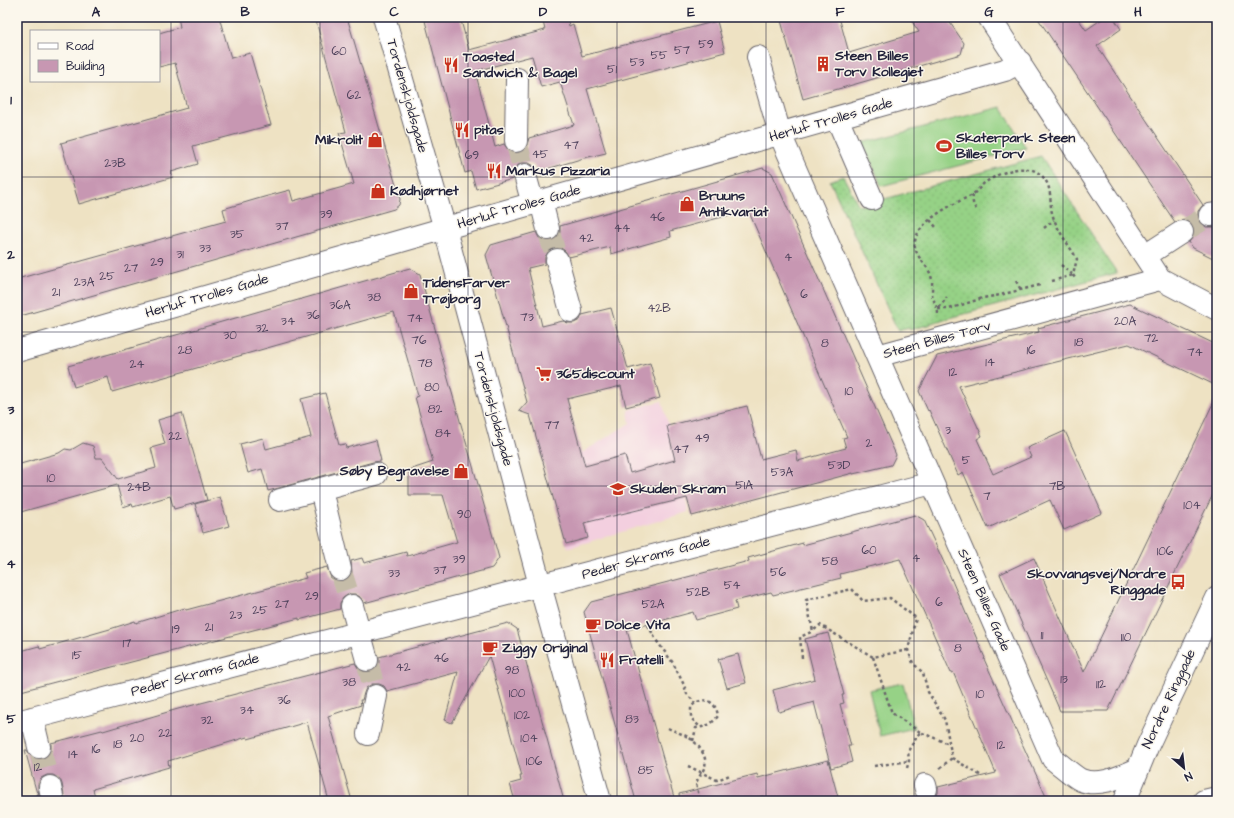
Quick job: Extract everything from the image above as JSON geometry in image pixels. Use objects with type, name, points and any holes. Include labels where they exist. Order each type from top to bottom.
[{"type":"street","name":"Tordenskjoldsgade","points":[[384,17],[445,229],[540,585],[600,801]]},
{"type":"street","points":[[998,20],[1020,62],[1160,279],[1217,309]]},
{"type":"street","name":"Steen Billes Torv","points":[[758,57],[780,134],[877,356],[1160,279]]},
{"type":"street","name":"Herluf Trolles Gade","points":[[17,351],[1004,70],[1020,62]]},
{"type":"street","points":[[516,141],[517,79]]},
{"type":"street","points":[[837,118],[872,199]]},
{"type":"street","points":[[525,175],[548,229]]},
{"type":"street","points":[[1145,256],[1182,232]]},
{"type":"street","points":[[557,260],[571,311]]},
{"type":"street","name":"Steen Billes Gade","points":[[877,356],[1053,759],[1081,780],[1094,782],[1115,779],[1136,770]]},
{"type":"street","points":[[280,500],[376,474]]},
{"type":"street","name":"Peder Skrams Gade","points":[[39,747],[24,720],[932,482]]},
{"type":"street","points":[[321,490],[340,569]]},
{"type":"street","name":"Nordre Ringgade","points":[[1125,801],[1136,770],[1217,598]]},
{"type":"street","points":[[352,606],[367,660]]},
{"type":"street","points":[[368,734],[376,696]]},
{"type":"street","points":[[1204,801],[1217,798]]},
{"type":"path","points":[[938,308],[934,302],[932,293],[932,278],[929,271],[917,255],[915,242],[917,234],[930,220],[948,207],[973,195],[985,182],[1003,173],[1016,169],[1032,171],[1042,175],[1048,184],[1054,220],[1077,259],[1073,275]]},
{"type":"path","points":[[973,195],[972,202],[978,211]]},
{"type":"path","points":[[930,220],[936,227]]},
{"type":"path","points":[[1044,228],[1054,220]]},
{"type":"path","points":[[1061,265],[1073,275],[1090,298]]},
{"type":"path","points":[[938,308],[949,309],[983,298],[1021,290],[1073,275]]},
{"type":"path","points":[[1016,281],[1021,290]]},
{"type":"path","points":[[935,340],[938,308],[947,297]]},
{"type":"path","points":[[813,631],[806,600],[852,589],[863,601],[890,598],[916,618],[908,650],[913,663],[923,673],[928,692],[945,720],[952,758],[980,775]]},
{"type":"path","points":[[648,625],[656,640],[673,663],[687,694],[695,703]]},
{"type":"path","points":[[802,658],[800,637],[813,631],[820,625],[873,657],[892,714],[920,732],[949,744]]},
{"type":"path","points":[[873,657],[908,650]]},
{"type":"path","points":[[693,741],[696,728],[705,727],[713,723],[718,716],[715,705],[711,702],[700,701],[691,707],[691,718],[700,727]]},
{"type":"path","points":[[668,728],[687,736],[702,751],[705,759],[705,767],[696,783],[700,801]]},
{"type":"path","points":[[920,732],[908,750],[910,761],[906,769],[925,787]]},
{"type":"path","points":[[874,766],[910,761]]},
{"type":"path","points":[[688,766],[717,780],[730,775]]},
{"type":"shaded area","name":"Skuden Skram","points":[[662,401],[679,463],[688,512],[568,548],[547,466],[572,459],[630,423],[628,410]]},
{"type":"green space","name":"Skaterpark Steen Billes Torv","points":[[1001,107],[1026,148],[881,186],[862,143]]},
{"type":"green space","points":[[1041,156],[1117,273],[910,330],[909,328],[898,331],[830,181],[843,176],[859,206]]},
{"type":"green space","points":[[903,683],[914,728],[880,736],[869,690]]},
{"type":"building","points":[[178,17],[219,17],[231,58],[250,53],[271,125],[193,146],[198,164],[171,172],[173,177],[79,204],[61,143],[187,108],[175,63],[160,67],[160,33],[180,27]]},
{"type":"building","points":[[315,17],[347,17],[400,199],[399,205],[394,209],[17,317],[17,279],[226,221],[223,209],[264,197],[290,190],[293,201],[354,184],[339,133],[346,132]]},
{"type":"building","points":[[424,17],[460,17],[469,50],[545,30],[542,17],[567,17],[569,26],[573,24],[582,56],[717,21],[725,52],[587,89],[606,153],[537,172],[534,166],[529,163],[521,163],[513,171],[513,179],[476,189],[471,171],[465,173]],"holes":[[[532,56],[541,87],[560,82],[574,125],[529,138],[526,148],[522,152],[515,153],[509,151],[504,144],[495,147],[475,71]]]},
{"type":"building","points":[[780,17],[839,17],[849,53],[919,32],[909,17],[946,17],[964,43],[961,54],[803,99]]},
{"type":"building","points":[[1037,17],[1077,17],[1086,30],[1105,17],[1113,17],[1121,29],[1097,46],[1203,205],[1198,211],[1200,222],[1206,227],[1217,227],[1217,260],[1193,248],[1189,242],[1193,237],[1194,232],[1192,225],[1187,221],[1182,220],[1175,222]]},
{"type":"building","points":[[763,168],[772,173],[896,455],[891,465],[853,473],[692,516],[687,498],[584,523],[588,538],[566,544],[530,415],[519,411],[527,402],[486,255],[491,245],[536,232],[539,238],[544,241],[551,241],[557,238],[560,233],[560,226]],"holes":[[[748,210],[847,437],[843,438],[846,448],[798,461],[796,450],[761,459],[747,406],[667,426],[675,460],[630,473],[625,455],[585,466],[567,399],[621,386],[626,407],[660,398],[650,363],[628,369],[611,308],[582,315],[580,320],[574,323],[563,321],[542,326],[528,268],[545,264],[545,257],[548,252],[554,248],[561,248],[569,257],[610,247],[611,254],[671,237],[670,231]]]},
{"type":"building","points":[[410,268],[420,274],[439,347],[499,558],[492,568],[364,603],[360,597],[355,594],[349,594],[343,598],[340,603],[340,609],[299,620],[299,618],[17,692],[17,652],[39,646],[40,649],[135,621],[136,623],[185,608],[186,610],[306,578],[304,573],[327,567],[331,578],[337,581],[343,581],[349,578],[352,573],[351,561],[362,558],[364,563],[406,552],[407,556],[457,542],[443,495],[409,495],[409,470],[433,462],[415,397],[418,396],[394,312],[112,392],[108,377],[74,387],[68,366]]},
{"type":"building","points":[[1130,304],[1217,345],[1217,386],[1129,344],[959,386],[982,436],[977,439],[993,474],[1031,457],[1027,448],[1065,431],[1102,513],[1064,530],[1050,500],[988,528],[963,472],[958,475],[919,391],[937,356],[1039,332],[1038,328]]},
{"type":"building","points":[[325,393],[339,445],[345,444],[346,448],[376,440],[381,461],[268,491],[262,469],[248,473],[240,444],[263,438],[266,449],[311,437],[301,399]]},
{"type":"building","points":[[1217,395],[1217,486],[1108,711],[1060,711],[1000,574],[1034,558],[1084,672]]},
{"type":"building","points":[[182,413],[207,500],[174,509],[170,496],[133,507],[132,504],[123,507],[117,485],[17,513],[17,465],[59,453],[65,449],[71,450],[83,443],[93,446],[96,458],[102,458],[118,479],[156,468],[151,448],[165,444],[158,420]]},
{"type":"building","points":[[220,497],[229,526],[203,533],[195,504]]},
{"type":"building","points":[[915,515],[924,520],[947,569],[985,658],[984,659],[1048,801],[929,801],[935,798],[938,793],[938,787],[996,773],[953,672],[951,673],[900,559],[840,574],[841,578],[773,595],[771,592],[735,601],[737,609],[696,620],[693,612],[627,630],[675,801],[636,801],[584,612],[591,602],[749,561],[748,558],[803,543],[803,545]]},
{"type":"building","points":[[508,623],[517,629],[564,801],[515,801],[510,784],[521,781],[520,776],[522,776],[489,656],[452,723],[445,720],[458,672],[387,691],[384,686],[372,684],[366,688],[362,700],[360,700],[361,705],[328,716],[352,801],[329,801],[307,722],[248,739],[247,737],[168,761],[169,767],[93,789],[96,801],[65,801],[60,779],[53,775],[47,775],[41,778],[38,784],[39,801],[25,750],[27,750],[35,759],[42,759],[51,751],[51,743],[103,731],[178,709],[355,663],[359,669],[364,672],[370,672],[376,668],[379,663],[379,657]]},
{"type":"building","points":[[828,633],[844,695],[842,695],[844,703],[840,704],[851,746],[848,746],[852,762],[831,768],[814,702],[779,712],[773,690],[815,679],[805,639]]},
{"type":"building","points":[[738,654],[746,683],[727,688],[718,659]]},
{"type":"building","points":[[828,760],[839,801],[764,801],[763,796],[745,801],[680,801],[679,794],[757,774],[758,778]]},
{"type":"tunnel","points":[[516,141],[525,175]]},
{"type":"tunnel","points":[[1182,232],[1210,215]]},
{"type":"tunnel","points":[[548,229],[557,260]]},
{"type":"tunnel","points":[[340,569],[352,606]]},
{"type":"tunnel","points":[[367,660],[376,696]]},
{"type":"tunnel","points":[[39,747],[50,787]]},
{"type":"place","name":"Steen Billes Torv Kollegiet","points":[[823,64]]},
{"type":"place","name":"Toasted Sandwich & Bagel","points":[[451,65]]},
{"type":"place","name":"pitas","points":[[462,130]]},
{"type":"place","name":"Mikrolit","points":[[375,140]]},
{"type":"place","name":"Skaterpark Steen Billes Torv","points":[[944,146]]},
{"type":"place","name":"Markus Pizzaria","points":[[494,171]]},
{"type":"place","name":"Kødhjørnet","points":[[378,191]]},
{"type":"place","name":"Bruuns Antikvariat","points":[[687,204]]},
{"type":"place","name":"TidensFarver Trøjborg","points":[[411,291]]},
{"type":"place","name":"365discount","points":[[544,374]]},
{"type":"place","name":"Søby Begravelse","points":[[461,471]]},
{"type":"place","name":"Skuden Skram","points":[[618,489]]},
{"type":"place","name":"Skovvangsvej/Nordre Ringgade","points":[[1178,582]]},
{"type":"place","name":"Dolce Vita","points":[[593,625]]},
{"type":"place","name":"Ziggy Original","points":[[490,648]]},
{"type":"place","name":"Fratelli","points":[[607,660]]}]
